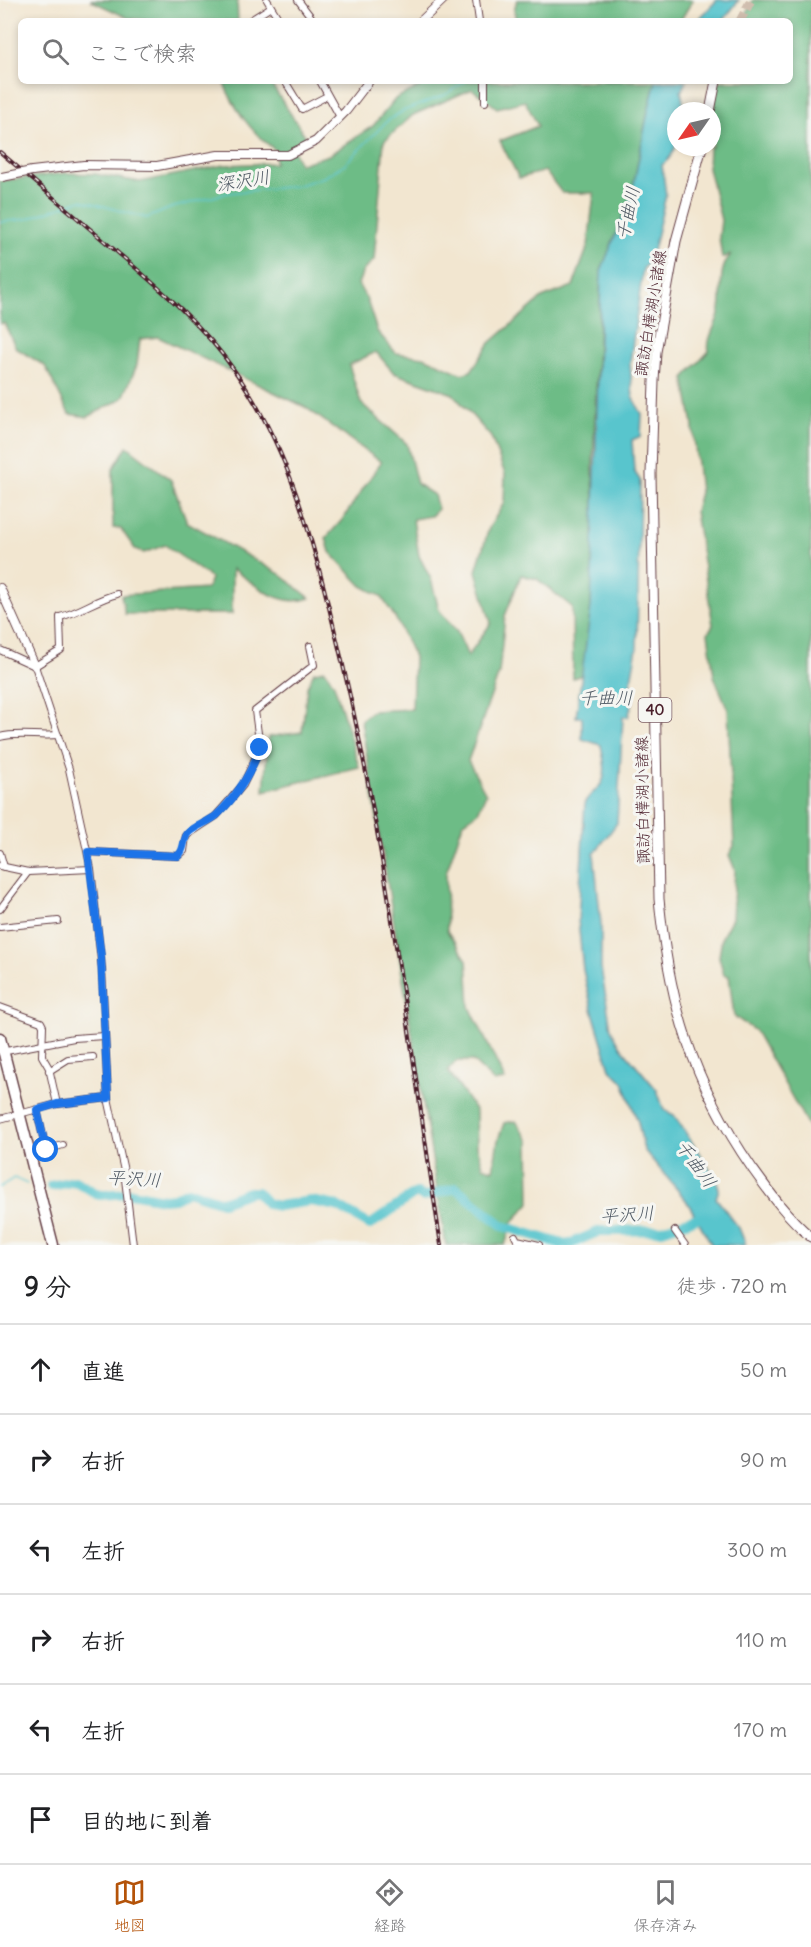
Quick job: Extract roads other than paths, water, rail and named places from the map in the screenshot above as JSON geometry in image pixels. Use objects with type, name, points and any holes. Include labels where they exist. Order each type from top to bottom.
[{"type":"highway","points":[[0,1038],[53,1245]]},
{"type":"main road","points":[[712,102],[715,84]]},
{"type":"main road","name":"諏訪白樺湖小諸線","points":[[700,156],[676,241],[656,352],[654,381],[651,486],[659,899],[664,947],[679,1020],[701,1082],[732,1139],[770,1193],[811,1237]]},
{"type":"street","points":[[267,0],[278,18]]},
{"type":"street","points":[[298,0],[312,18]]},
{"type":"street","points":[[424,18],[443,0]]},
{"type":"street","points":[[476,0],[479,18]]},
{"type":"street","points":[[254,18],[271,7]]},
{"type":"street","points":[[287,84],[302,109],[327,96]]},
{"type":"street","points":[[321,84],[340,117]]},
{"type":"street","points":[[1,177],[84,165],[157,166],[218,155],[288,155],[316,141],[340,117],[367,84]]},
{"type":"street","points":[[485,84],[485,102]]},
{"type":"street","points":[[0,588],[35,666],[58,735],[88,852],[101,957],[108,1098],[124,1171],[133,1245]]},
{"type":"street","points":[[35,666],[61,650],[60,617],[72,614],[96,599],[117,594]]},
{"type":"street","points":[[88,852],[178,856],[184,851],[186,836],[216,816],[243,785],[260,748],[255,711],[314,665],[310,646]]},
{"type":"street","points":[[0,650],[35,666]]},
{"type":"street","points":[[0,737],[13,734],[33,737],[58,735]]},
{"type":"street","points":[[0,853],[2,867],[28,872],[91,868]]},
{"type":"street","points":[[0,909],[28,872]]},
{"type":"street","points":[[0,927],[58,921]]},
{"type":"street","points":[[0,1007],[44,1026],[42,1056],[49,1071],[57,1104]]},
{"type":"street","points":[[2,1052],[104,1036]]},
{"type":"street","points":[[49,1071],[68,1059],[93,1057]]},
{"type":"street","points":[[0,1118],[57,1104],[108,1098]]},
{"type":"street","points":[[37,1110],[46,1150],[63,1145]]},
{"type":"street","points":[[675,1231],[685,1245]]},
{"type":"street","points":[[514,1236],[517,1240],[539,1245]]},
{"type":"water","points":[[717,0],[739,0],[725,18],[700,18]]},
{"type":"water","name":"千曲川","points":[[655,84],[685,84],[681,91],[683,102],[667,102],[667,156],[671,156],[662,165],[666,195],[651,259],[643,269],[630,363],[633,398],[642,414],[641,436],[632,440],[634,471],[640,480],[637,648],[630,686],[633,701],[628,717],[623,717],[617,823],[594,854],[601,924],[601,968],[611,1029],[621,1047],[657,1090],[664,1110],[674,1115],[717,1180],[719,1189],[716,1198],[739,1228],[746,1245],[712,1245],[686,1200],[644,1150],[638,1122],[623,1082],[610,1069],[583,970],[578,920],[585,802],[601,784],[605,770],[601,745],[582,739],[582,717],[576,717],[591,606],[601,271],[632,193]]},
{"type":"waterway","name":"深沢川","points":[[0,222],[27,219],[81,200],[147,218],[171,208],[228,193],[296,186],[324,177],[345,164],[387,121],[403,111],[445,95],[462,84]]},
{"type":"waterway","name":"平沢川","points":[[0,1187],[14,1178],[27,1184]]},
{"type":"waterway","name":"平沢川","points":[[51,1186],[75,1181],[99,1195],[131,1193],[163,1199],[174,1198],[188,1191],[222,1202],[249,1192],[257,1192],[268,1204],[278,1206],[311,1201],[337,1206],[370,1225],[417,1193],[423,1197],[456,1188],[503,1226],[563,1244],[572,1243],[600,1231],[662,1230],[709,1214]]},
{"type":"tunnel","points":[[742,18],[751,0]]},
{"type":"railway","points":[[0,152],[148,279],[208,337],[222,353],[253,400],[285,463],[308,529],[353,708],[395,937],[441,1245]]}]
